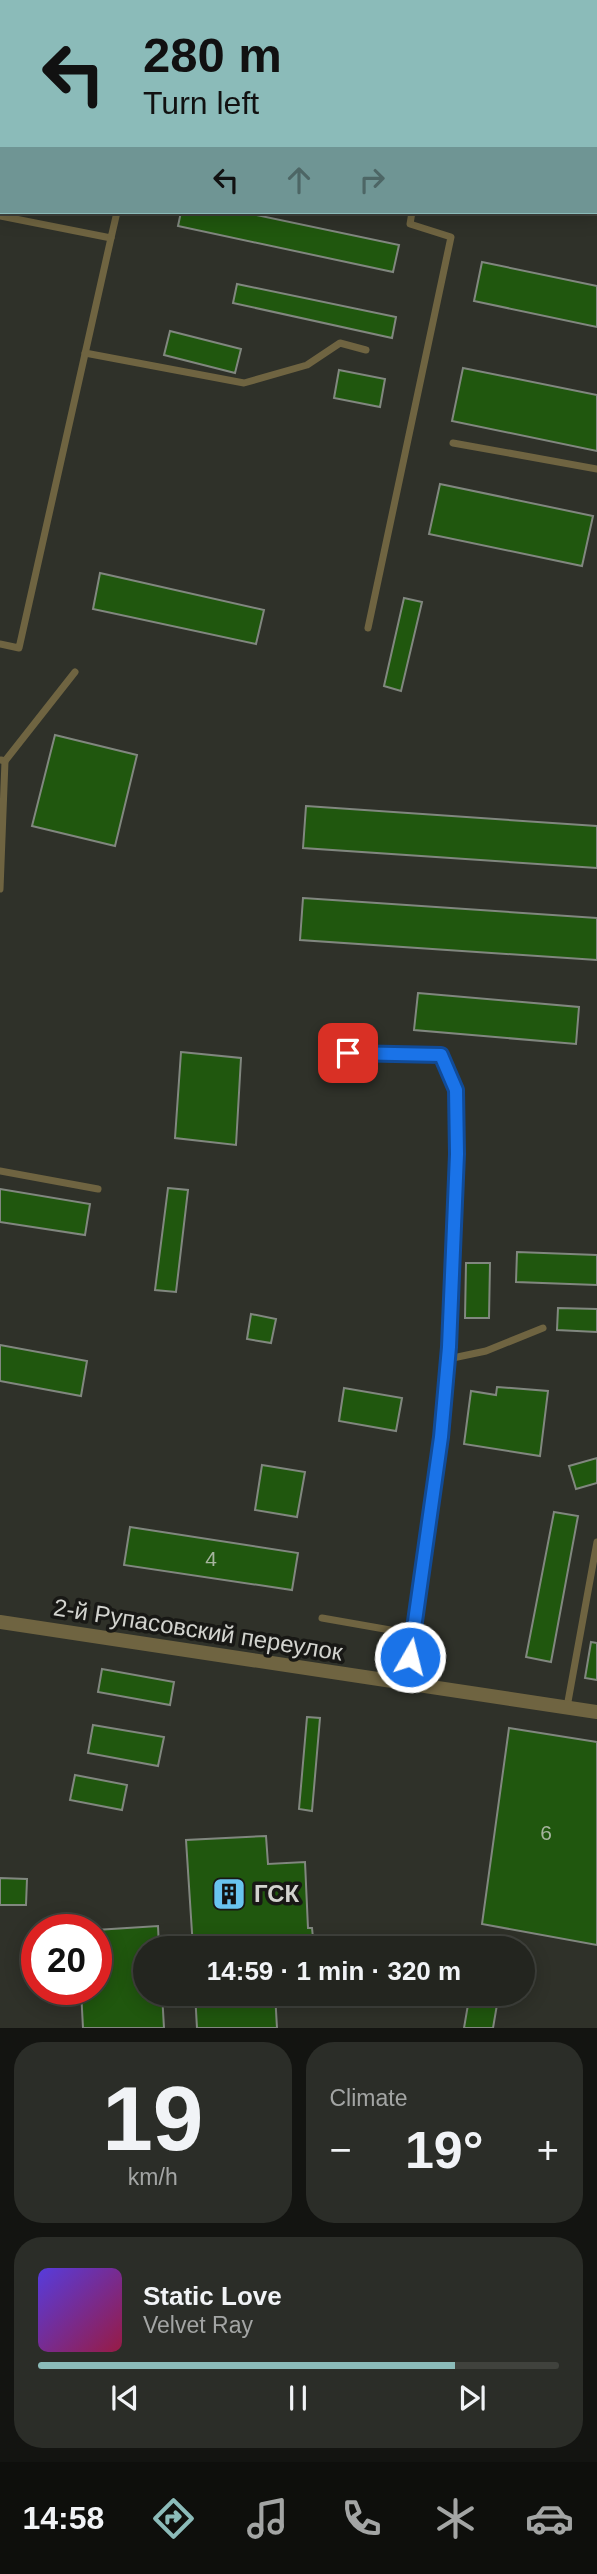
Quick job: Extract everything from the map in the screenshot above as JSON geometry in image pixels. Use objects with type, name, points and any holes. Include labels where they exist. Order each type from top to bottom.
[{"type":"street","name":"2-й Рупасовский переулок","points":[[0,1622],[403,1685],[597,1712]]},
{"type":"lane","points":[[0,644],[19,648],[117,214]]},
{"type":"lane","points":[[368,628],[451,237],[410,224],[412,214]]},
{"type":"lane","points":[[0,216],[111,238]]},
{"type":"lane","points":[[85,354],[244,383],[307,365],[340,343],[366,351]]},
{"type":"lane","points":[[453,443],[597,469]]},
{"type":"lane","points":[[1,889],[2,760],[75,672]]},
{"type":"lane","points":[[348,1053],[441,1055],[456,1090],[457,1154],[448,1359],[441,1437],[413,1634],[403,1685]]},
{"type":"lane","points":[[0,1171],[98,1189]]},
{"type":"lane","points":[[448,1359],[486,1351],[543,1328]]},
{"type":"lane","points":[[567,1708],[597,1545]]},
{"type":"lane","points":[[322,1618],[413,1634]]},
{"type":"building","points":[[181,214],[252,214],[399,245],[393,272],[178,226]]},
{"type":"building","points":[[482,262],[597,286],[597,327],[474,301]]},
{"type":"building","points":[[237,284],[396,317],[392,338],[233,303]]},
{"type":"building","points":[[170,331],[241,349],[235,373],[164,355]]},
{"type":"building","points":[[463,368],[597,395],[597,451],[452,421]]},
{"type":"building","points":[[339,370],[385,379],[380,407],[334,398]]},
{"type":"building","points":[[440,484],[593,516],[582,566],[429,534]]},
{"type":"building","points":[[100,573],[264,610],[256,644],[93,609]]},
{"type":"building","points":[[404,598],[422,602],[401,691],[384,686]]},
{"type":"building","points":[[55,735],[137,755],[115,846],[32,826]]},
{"type":"building","points":[[306,806],[597,826],[597,868],[303,848]]},
{"type":"building","points":[[303,898],[597,918],[597,960],[300,940]]},
{"type":"building","points":[[418,993],[579,1007],[576,1044],[414,1030]]},
{"type":"building","points":[[181,1052],[241,1058],[236,1145],[175,1138]]},
{"type":"building","points":[[168,1188],[188,1190],[176,1292],[155,1290]]},
{"type":"building","points":[[0,1189],[90,1204],[85,1235],[0,1222]]},
{"type":"building","points":[[517,1252],[597,1255],[597,1285],[516,1282]]},
{"type":"building","points":[[466,1263],[490,1263],[489,1318],[465,1318]]},
{"type":"building","points":[[558,1308],[597,1309],[597,1332],[557,1330]]},
{"type":"building","points":[[251,1314],[276,1319],[271,1343],[247,1339]]},
{"type":"building","points":[[0,1345],[87,1361],[81,1396],[0,1381]]},
{"type":"building","points":[[497,1387],[548,1391],[540,1456],[464,1444],[471,1391],[496,1395]]},
{"type":"building","points":[[344,1388],[402,1398],[396,1431],[339,1421]]},
{"type":"building","points":[[597,1458],[597,1483],[576,1489],[569,1466]]},
{"type":"building","points":[[262,1465],[305,1472],[297,1517],[255,1510]]},
{"type":"building","points":[[554,1512],[578,1516],[551,1662],[526,1657]]},
{"type":"building","points":[[130,1527],[298,1553],[292,1590],[124,1565]]},
{"type":"building","points":[[591,1642],[597,1643],[597,1680],[585,1678]]},
{"type":"building","points":[[102,1669],[174,1682],[170,1705],[98,1692]]},
{"type":"building","points":[[307,1717],[320,1718],[312,1811],[299,1809]]},
{"type":"building","points":[[93,1725],[164,1737],[158,1766],[88,1753]]},
{"type":"building","points":[[509,1728],[597,1742],[597,1945],[482,1924]]},
{"type":"building","points":[[75,1775],[127,1785],[122,1810],[70,1800]]},
{"type":"building","name":"ГСК","points":[[266,1836],[268,1864],[305,1862],[308,1928],[312,1928],[313,1936],[192,1936],[186,1840]]},
{"type":"building","points":[[0,1878],[27,1879],[26,1905],[0,1905]]},
{"type":"building","points":[[158,1926],[158,1936],[133,1936],[133,2006],[163,2006],[164,2028],[83,2028],[82,2005],[112,2005],[112,1929]]},
{"type":"building","points":[[196,2006],[276,2006],[277,2028],[197,2028]]},
{"type":"building","points":[[468,2006],[497,2006],[493,2028],[464,2028]]},
{"type":"place","name":"ГСК","points":[[229,1894]]},
{"type":"route","points":[[348,1053],[441,1055],[456,1090],[457,1154],[448,1359],[441,1437],[410,1657]]}]
